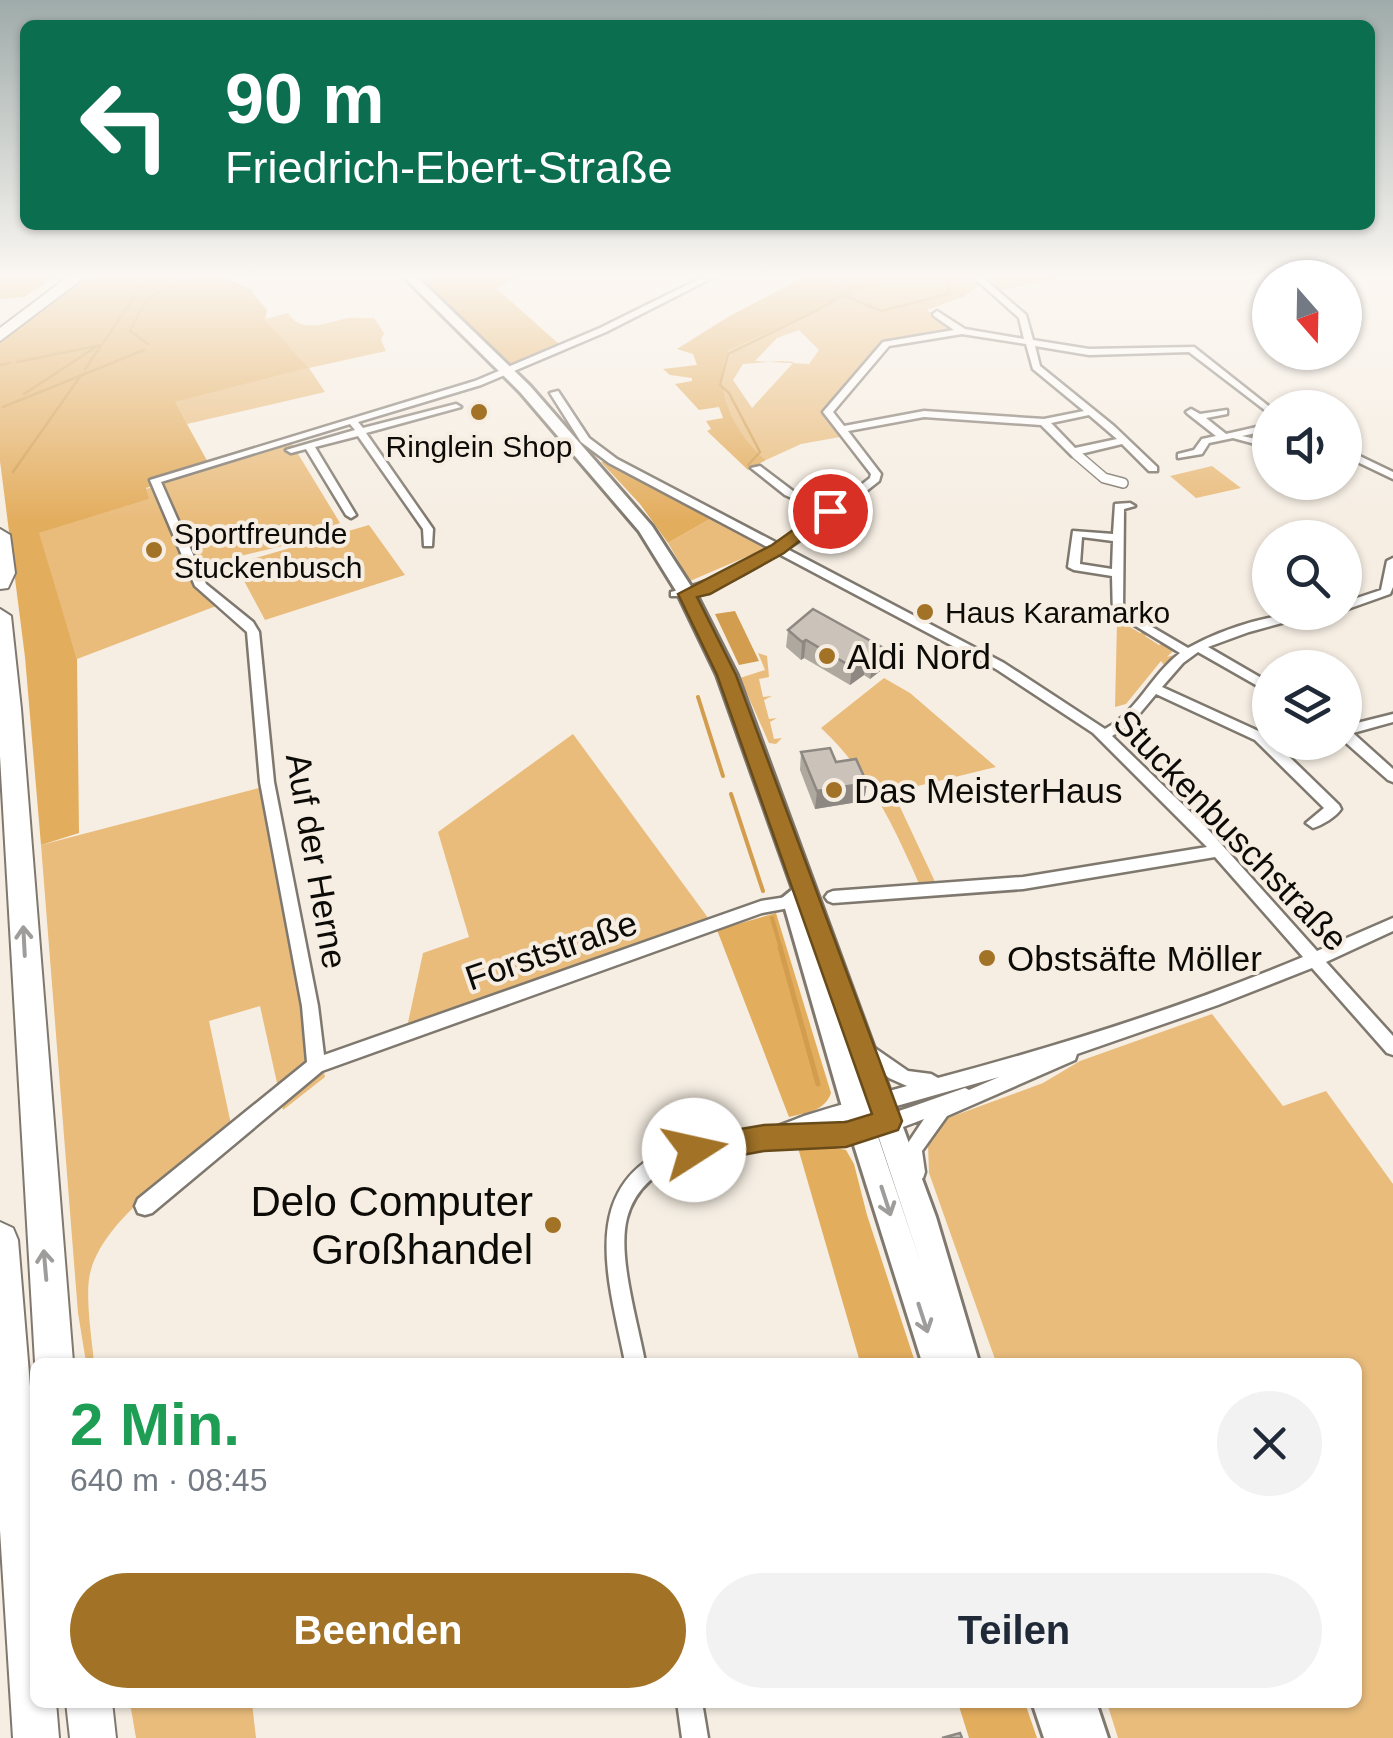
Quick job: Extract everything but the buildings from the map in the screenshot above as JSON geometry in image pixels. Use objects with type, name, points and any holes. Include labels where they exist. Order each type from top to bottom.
[{"type":"highway","points":[[0,535],[4,573],[0,583]]},
{"type":"highway","points":[[0,616],[15,757],[36,1166],[54,1358]]},
{"type":"highway","points":[[0,1240],[30,1655]]},
{"type":"highway","points":[[34,1708],[36,1738]]},
{"type":"highway","points":[[90,1708],[94,1738]]},
{"type":"main road","points":[[485,357],[502,373]]},
{"type":"main road","points":[[487,357],[622,510],[682,592],[812,899],[857,1040],[871,1115],[922,1217],[963,1358]]},
{"type":"main road","points":[[812,899],[937,1358]]},
{"type":"main road","points":[[1053,1708],[1063,1738]]},
{"type":"main road","points":[[1079,1708],[1089,1738]]},
{"type":"street","points":[[280,453],[536,357]]},
{"type":"street","points":[[682,592],[704,590],[778,549],[870,484],[876,474],[829,409],[874,357]]},
{"type":"street","points":[[1033,357],[1036,367],[1153,469]]},
{"type":"street","points":[[1201,357],[1252,397]]},
{"type":"street","name":"Stuckenbuschstraße","points":[[555,393],[596,450],[1000,666],[1103,735],[1219,851],[1393,1048]]},
{"type":"street","points":[[356,427],[456,407]]},
{"type":"street","points":[[842,429],[926,414],[1044,422],[1091,412]]},
{"type":"street","points":[[1224,412],[1194,414],[1226,436],[1252,441]]},
{"type":"street","points":[[1044,422],[1104,478],[1122,483]]},
{"type":"street","points":[[356,427],[428,529],[428,544]]},
{"type":"street","name":"Auf der Herne","points":[[316,1065],[310,1006],[267,782],[252,632],[249,624],[201,586],[156,480],[356,427]]},
{"type":"street","points":[[1182,456],[1198,452],[1206,440],[1252,431]]},
{"type":"street","points":[[1075,452],[1124,440]]},
{"type":"street","points":[[309,445],[351,514]]},
{"type":"street","points":[[1362,460],[1393,476]]},
{"type":"street","points":[[756,468],[789,494],[854,534]]},
{"type":"street","points":[[1130,506],[1120,506],[1116,613],[1252,680]]},
{"type":"street","points":[[1116,538],[1078,533],[1074,567],[1116,573]]},
{"type":"street","points":[[1362,603],[1381,600],[1393,561]]},
{"type":"street","points":[[1103,735],[1124,724],[1193,650],[1215,638],[1252,628]]},
{"type":"street","points":[[1154,688],[1260,737],[1334,810],[1313,823]]},
{"type":"street","points":[[1362,727],[1393,718]]},
{"type":"street","points":[[1362,748],[1393,777]]},
{"type":"street","name":"Forststraße","points":[[316,1065],[761,907],[812,899],[1023,883],[1219,851]]},
{"type":"street","points":[[634,1358],[616,1229],[628,1190],[659,1161],[678,1153],[764,1138],[846,1134],[871,1115],[950,1082],[1100,1039],[1393,924]]},
{"type":"street","points":[[871,1115],[966,1096],[1035,1072],[1100,1039]]},
{"type":"street","points":[[857,1040],[895,1075],[915,1083],[950,1082]]},
{"type":"street","points":[[144,1206],[316,1065]]},
{"type":"street","points":[[922,1217],[913,1150],[941,1110],[966,1096]]},
{"type":"street","points":[[690,1708],[695,1738]]},
{"type":"shaded area","points":[[0,357],[298,357],[308,368],[175,402],[211,468],[146,488],[149,499],[39,533],[77,659],[79,833],[41,845],[25,657],[0,461]]},
{"type":"shaded area","points":[[298,357],[358,357],[309,368],[325,392],[187,424],[174,402],[307,368]]},
{"type":"shaded area","points":[[504,357],[529,357],[512,364]]},
{"type":"shaded area","points":[[694,357],[726,357],[722,379],[729,410],[745,438],[766,460],[748,470],[707,431],[711,429],[706,421],[723,418],[719,407],[699,410],[675,384],[692,378],[670,375],[663,369],[697,365]]},
{"type":"shaded area","points":[[726,357],[759,357],[755,361],[770,362],[743,364],[733,380],[752,408],[793,363],[809,364],[814,357],[870,357],[823,413],[840,437],[801,444],[766,460],[745,438],[729,410],[722,379]]},
{"type":"shaded area","name":"Sportfreunde Stuckenbusch","points":[[292,444],[340,523],[299,542],[195,567],[204,585],[224,603],[77,659],[38,533],[148,499],[146,489]]},
{"type":"shaded area","points":[[608,461],[710,519],[668,543],[640,504],[601,462]]},
{"type":"shaded area","points":[[1212,466],[1241,488],[1196,498],[1170,476]]},
{"type":"shaded area","points":[[710,519],[767,548],[690,581],[668,543]]},
{"type":"shaded area","points":[[369,525],[405,575],[265,620],[235,564]]},
{"type":"shaded area","points":[[735,611],[759,661],[739,665],[715,614]]},
{"type":"shaded area","points":[[1122,616],[1131,621],[1127,625],[1140,633],[1146,631],[1149,633],[1145,636],[1159,645],[1165,642],[1175,649],[1167,657],[1177,654],[1164,665],[1161,661],[1126,704],[1115,707],[1117,622]]},
{"type":"shaded area","points":[[758,653],[767,656],[769,677],[759,679],[763,697],[772,696],[764,700],[769,719],[777,718],[770,722],[774,739],[782,738],[776,744],[769,743],[740,678],[765,670]]},
{"type":"shaded area","points":[[884,678],[910,693],[996,767],[893,792],[937,886],[920,886],[879,801],[853,763],[821,728]]},
{"type":"shaded area","points":[[573,734],[717,930],[404,1041],[423,953],[469,937],[438,832]]},
{"type":"shaded area","points":[[270,785],[325,1077],[283,1110],[260,1006],[209,1021],[232,1129],[131,1210],[100,1249],[88,1290],[94,1358],[85,1358],[78,1313],[41,845]]},
{"type":"shaded area","points":[[776,913],[831,1093],[820,1107],[789,1117],[717,930]]},
{"type":"shaded area","points":[[1212,1014],[1283,1106],[1326,1091],[1393,1184],[1393,1738],[1118,1738],[1109,1708],[1362,1708],[1362,1358],[995,1358],[929,1173],[928,1145],[945,1119],[1043,1083],[1080,1061]]},
{"type":"shaded area","points":[[827,1146],[846,1150],[854,1164],[914,1358],[859,1358],[798,1148]]},
{"type":"shaded area","points":[[131,1708],[253,1708],[256,1738],[136,1738]]},
{"type":"shaded area","points":[[960,1708],[1027,1708],[1037,1738],[969,1738]]},
{"type":"waterway","points":[[17,362],[41,357]]},
{"type":"waterway","points":[[24,394],[80,357]]},
{"type":"waterway","points":[[85,369],[93,357]]},
{"type":"waterway","points":[[3,407],[126,357]]},
{"type":"waterway","points":[[727,357],[720,385],[729,393],[760,452],[748,465]]},
{"type":"waterway","points":[[1,365],[10,363]]},
{"type":"waterway","points":[[13,472],[79,378]]},
{"type":"waterway","points":[[698,697],[723,776]]},
{"type":"waterway","points":[[731,794],[763,891]]},
{"type":"waterway","points":[[772,918],[781,949]]},
{"type":"waterway","points":[[780,947],[818,1084]]},
{"type":"place","name":"Ringlein Shop","points":[[479,412]]},
{"type":"place","name":"Sportfreunde Stuckenbusch","points":[[154,550]]},
{"type":"place","name":"Haus Karamarko","points":[[925,612]]},
{"type":"place","name":"Aldi Nord","points":[[827,656]]},
{"type":"place","name":"Das MeisterHaus","points":[[834,790]]},
{"type":"place","name":"Obstsäfte Möller","points":[[987,958]]},
{"type":"place","name":"Delo Computer Großhandel","points":[[553,1225]]},
{"type":"route","points":[[694,1150],[764,1138],[846,1134],[888,1121],[727,675],[687,594],[704,590],[778,549],[830,511]]}]
